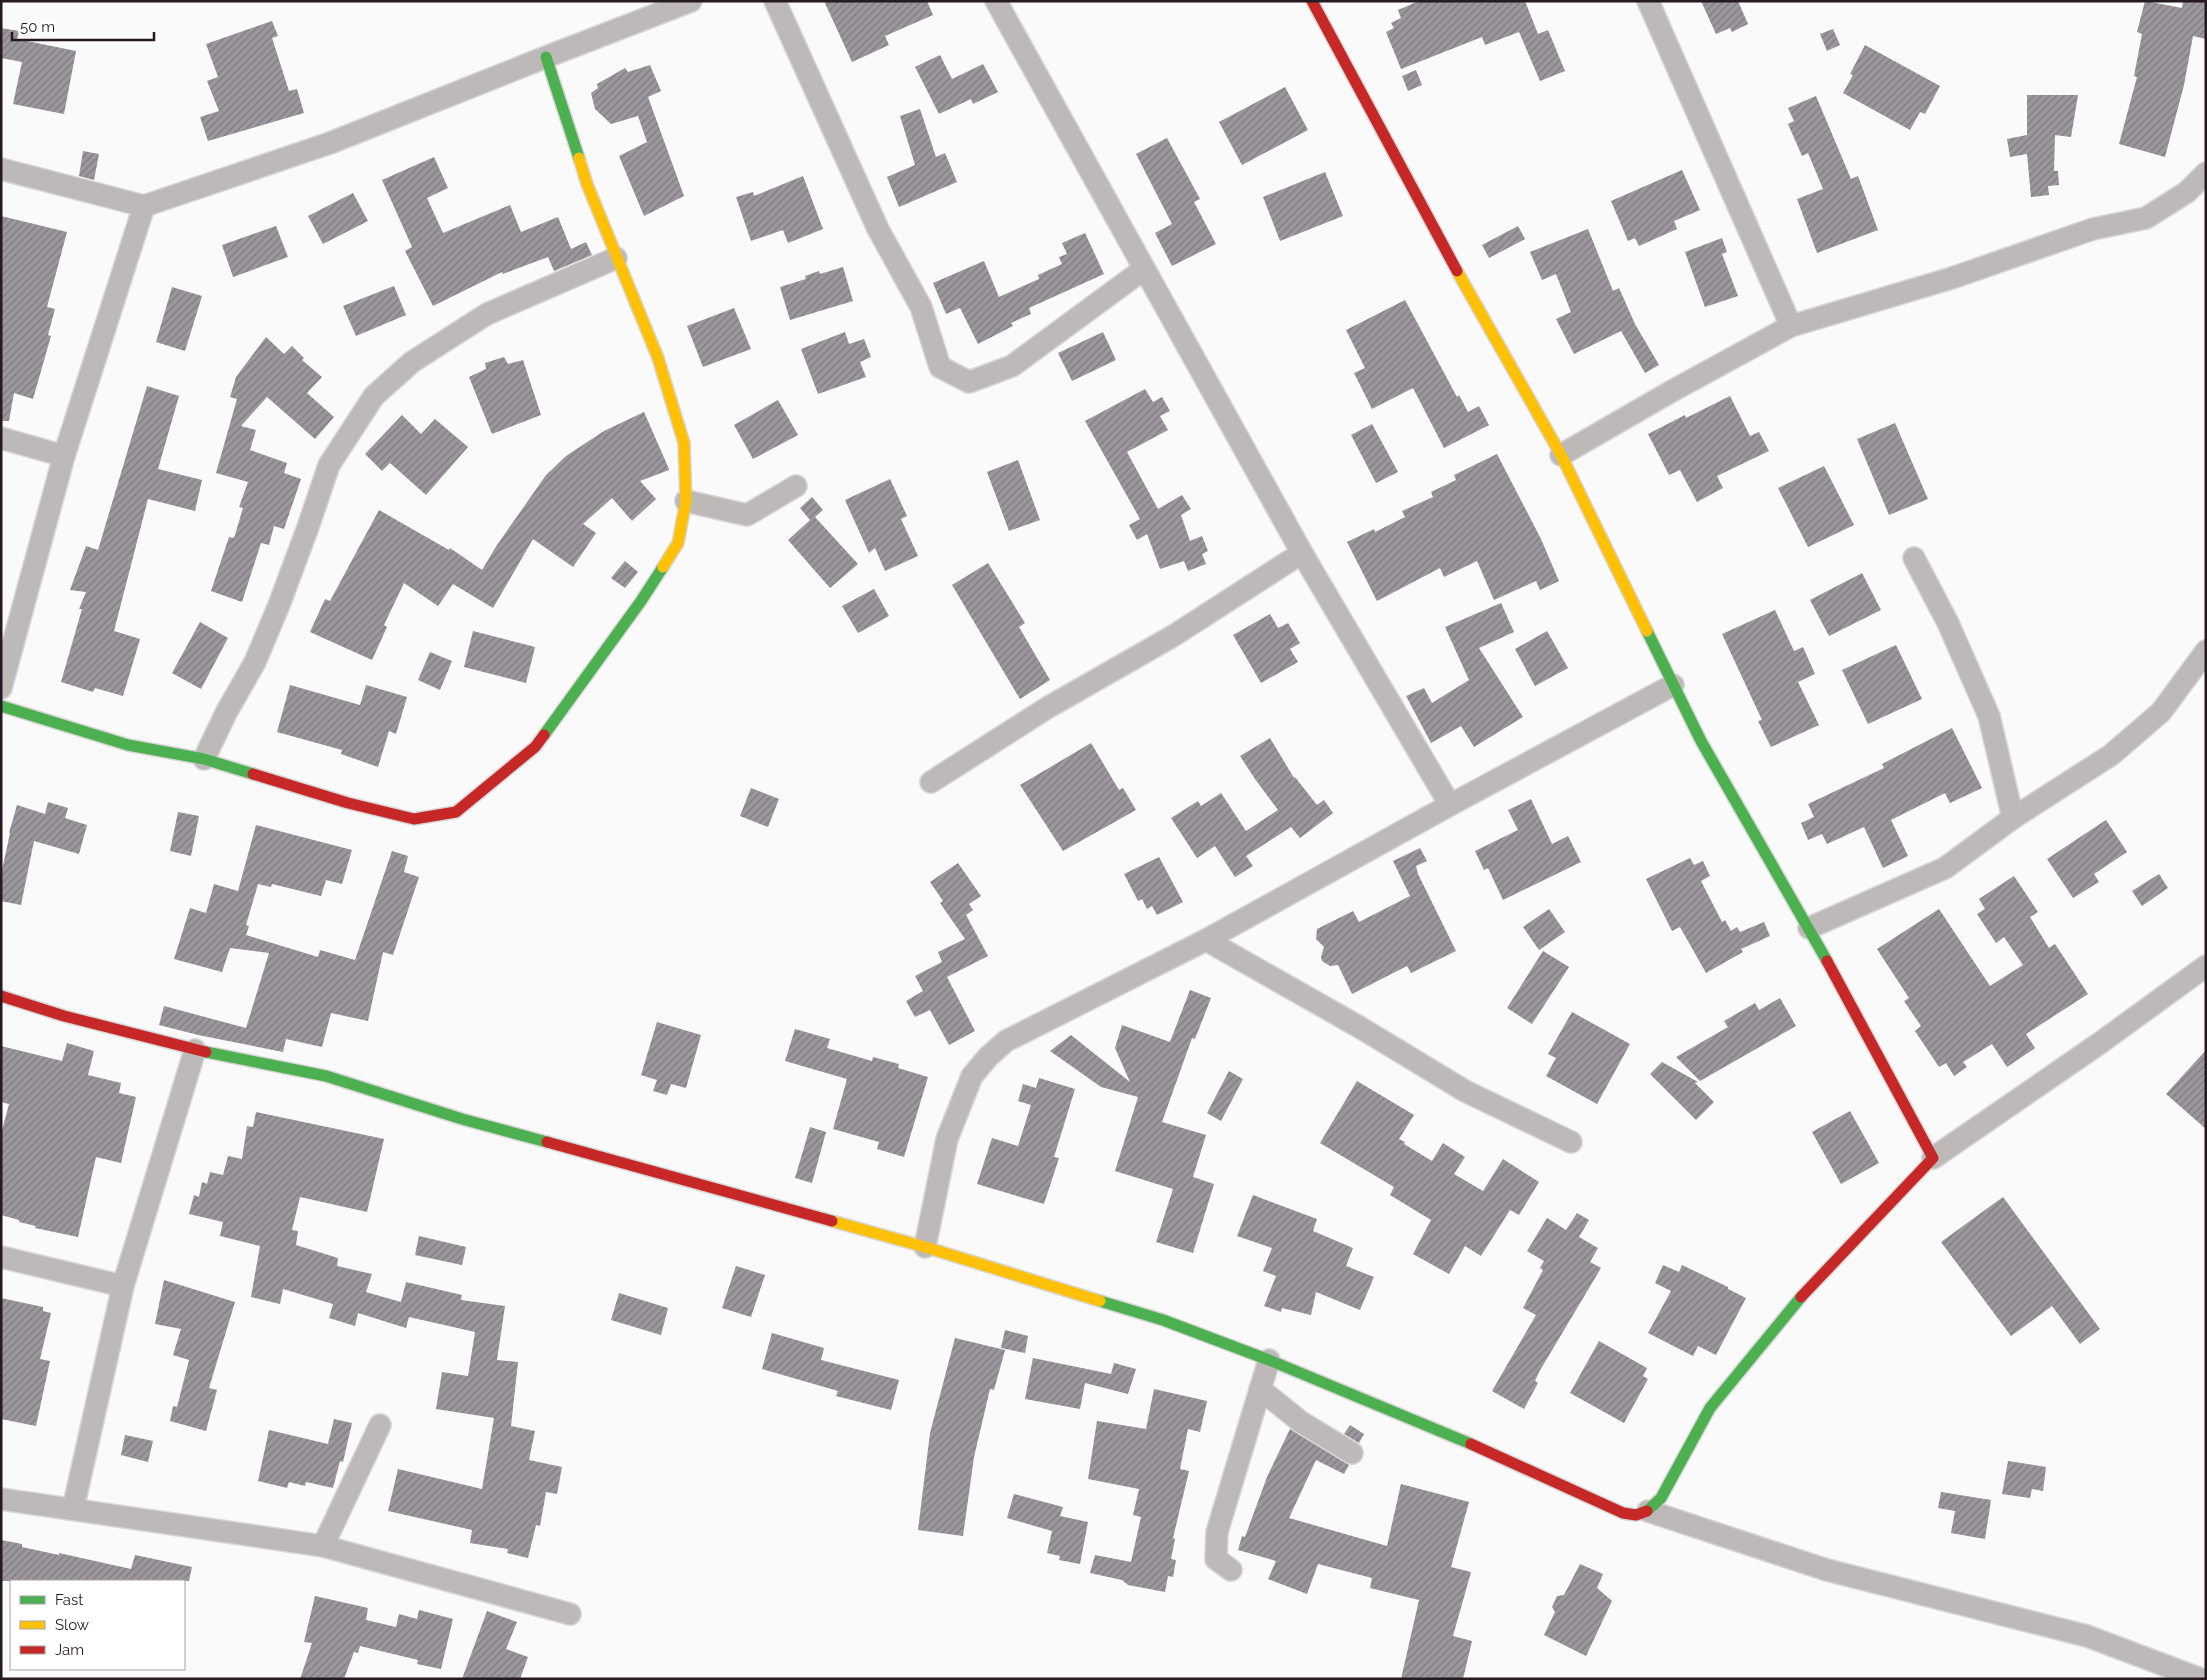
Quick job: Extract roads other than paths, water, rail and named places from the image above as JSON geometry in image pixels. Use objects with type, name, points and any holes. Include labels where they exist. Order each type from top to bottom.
[{"type":"street","points":[[1,169],[144,206],[330,143],[692,1]]},
{"type":"street","points":[[775,1],[878,228],[921,307],[940,367],[969,382],[1012,366],[1144,269]]},
{"type":"street","points":[[996,1],[1302,553],[1450,805]]},
{"type":"street","points":[[1312,1],[1447,252],[1561,455],[1701,741],[1748,826],[1809,928],[1933,1158]]},
{"type":"street","points":[[1648,1],[1792,326]]},
{"type":"street","points":[[1,706],[128,745],[204,759],[348,803],[414,818],[456,812],[535,747],[641,601],[678,543],[686,501],[684,443],[658,358],[587,184],[546,57]]},
{"type":"street","points":[[1561,455],[1672,391],[1792,326],[1952,278],[2093,229],[2146,218],[2186,192],[2206,173]]},
{"type":"street","points":[[1,688],[64,456],[144,206]]},
{"type":"street","points":[[204,759],[226,713],[255,662],[308,528],[329,465],[374,396],[412,362],[487,314],[616,258]]},
{"type":"street","points":[[1,438],[64,456]]},
{"type":"street","points":[[686,501],[747,514],[796,486]]},
{"type":"street","points":[[931,782],[1047,708],[1173,636],[1302,553]]},
{"type":"street","points":[[1914,558],[1948,623],[1989,716],[2013,818]]},
{"type":"street","points":[[1809,928],[1945,868],[2013,818],[2111,755],[2161,712],[2206,651]]},
{"type":"street","points":[[925,1247],[947,1139],[972,1076],[988,1057],[1006,1041],[1206,940],[1450,805],[1673,685]]},
{"type":"street","points":[[1206,940],[1361,1028],[1465,1091],[1570,1142]]},
{"type":"street","points":[[1,996],[64,1016],[195,1050],[326,1076],[462,1119],[925,1247],[1163,1320],[1269,1360],[1457,1438],[1623,1513],[1636,1515],[1648,1511],[1661,1498],[1710,1408],[1814,1282],[1933,1158],[2100,1043],[2206,966]]},
{"type":"street","points":[[73,1509],[123,1286],[195,1050]]},
{"type":"street","points":[[1,1257],[123,1286]]},
{"type":"street","points":[[1231,1570],[1216,1559],[1217,1532],[1269,1360]]},
{"type":"street","points":[[1260,1389],[1300,1422],[1352,1454]]},
{"type":"street","points":[[323,1546],[380,1426]]},
{"type":"street","points":[[1,1498],[323,1546],[570,1614]]},
{"type":"street","points":[[1648,1511],[1827,1570],[2086,1636],[2201,1679]]}]
